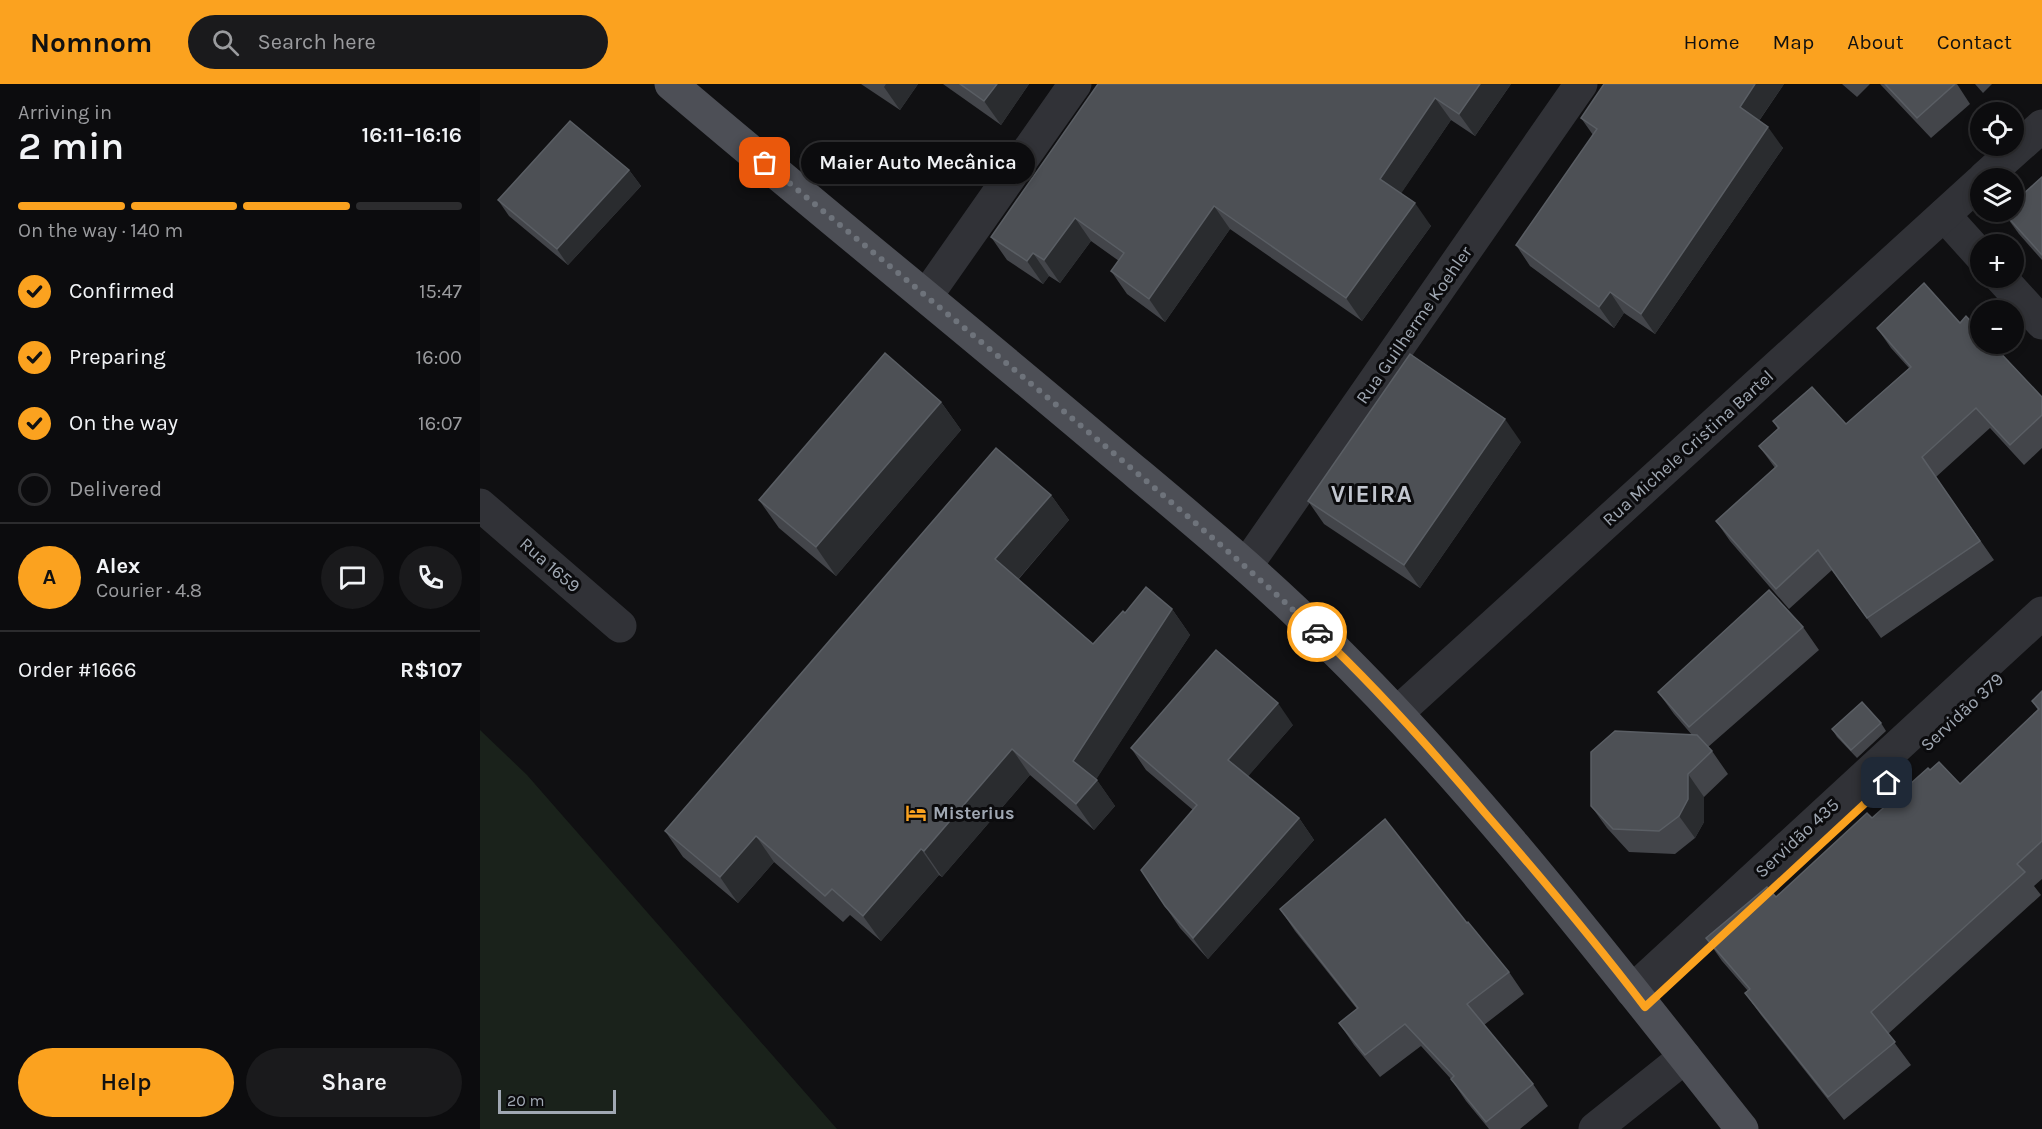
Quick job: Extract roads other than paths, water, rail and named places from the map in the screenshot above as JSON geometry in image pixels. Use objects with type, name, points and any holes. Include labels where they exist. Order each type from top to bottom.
[{"type":"main road","points":[[671,84],[927,296],[1246,566],[1325,639],[1397,713],[1528,863],[1742,1129]]},
{"type":"street","points":[[927,296],[1075,84]]},
{"type":"street","name":"Rua Guilherme Koehler","points":[[1246,566],[1581,84]]},
{"type":"street","points":[[1995,168],[2042,126]]},
{"type":"street","name":"Rua Michele Cristina Bartel","points":[[1397,713],[1970,192]]},
{"type":"street","points":[[1944,215],[1970,244]]},
{"type":"street","points":[[2010,288],[2042,323]]},
{"type":"street","name":"Rua 1659","points":[[480,505],[620,626]]},
{"type":"street","name":"Servidão 435","points":[[1639,999],[2042,613]]},
{"type":"street","name":"Servidão 379","points":[[1639,999],[2042,638]]},
{"type":"street","points":[[1594,1129],[1685,1057]]},
{"type":"place","name":"Maier Auto Mecânica","points":[[765,163]]},
{"type":"place","name":"Misterius","points":[[916,813]]},
{"type":"district","name":"VIEIRA","points":[[1372,494]]}]
